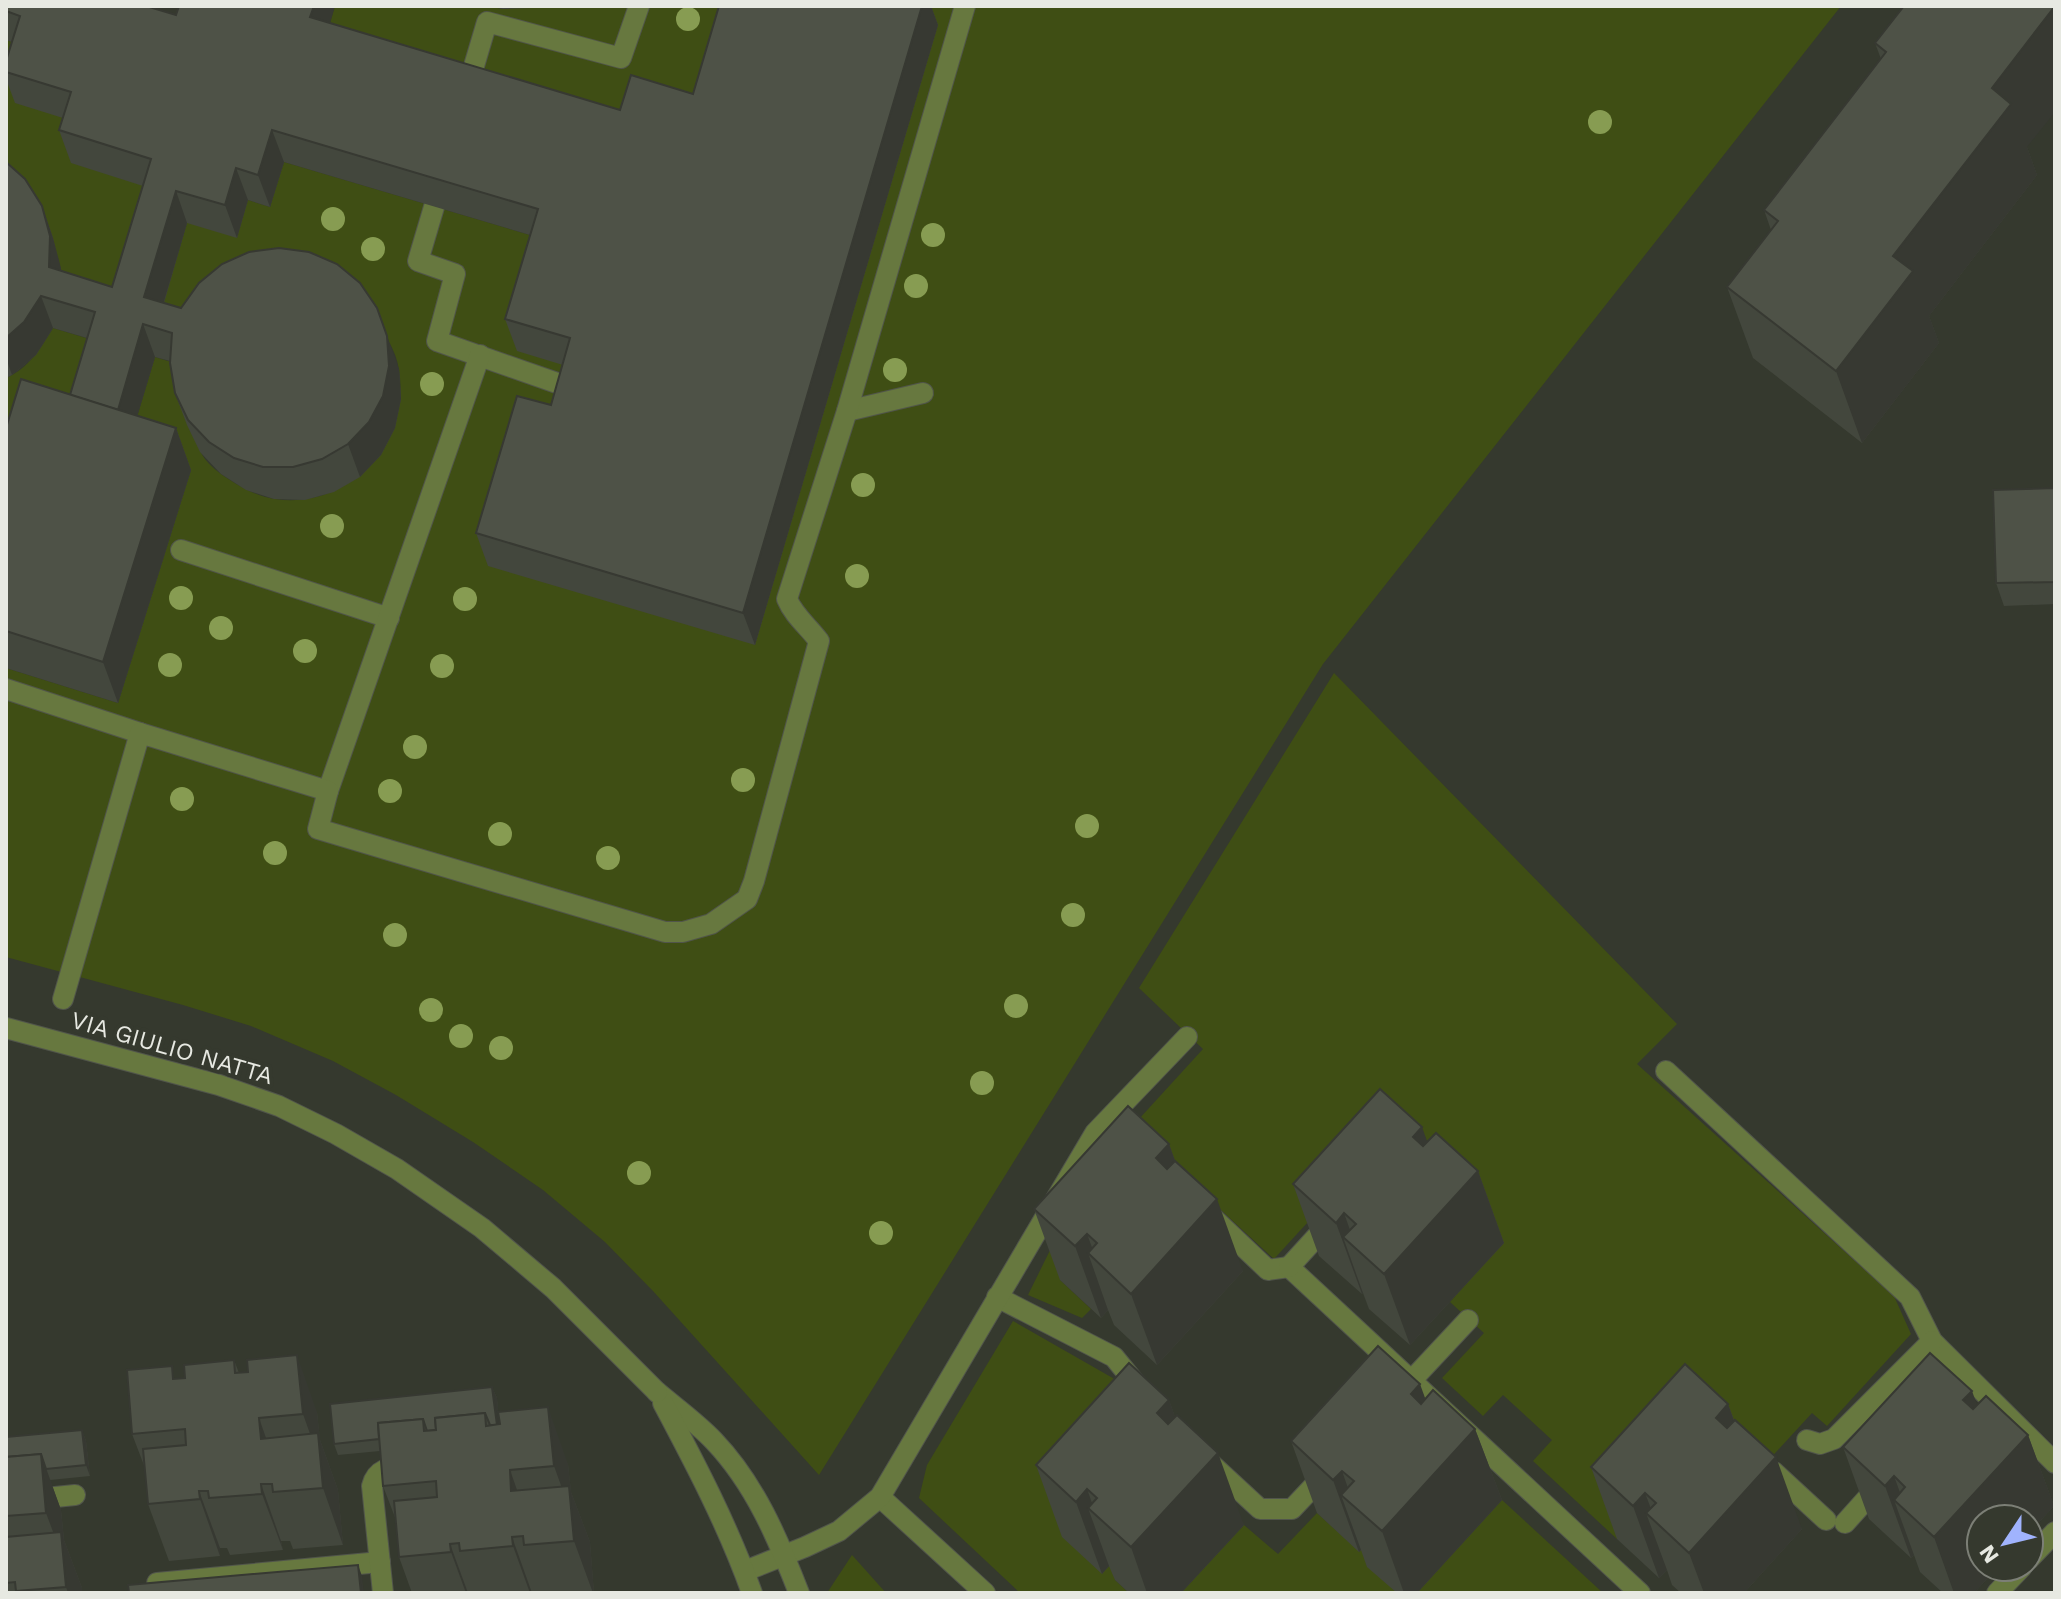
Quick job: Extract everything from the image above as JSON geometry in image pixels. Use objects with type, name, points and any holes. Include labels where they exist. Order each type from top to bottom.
[{"type":"street","points":[[466,93],[487,22],[621,58],[639,6]]},
{"type":"street","points":[[480,355],[328,791],[318,829],[665,932],[683,932],[711,924],[747,899],[754,881],[819,641],[792,612],[787,599],[847,411],[965,6]]},
{"type":"street","points":[[434,207],[418,261],[455,274],[437,341],[577,390]]},
{"type":"street","points":[[847,411],[923,393]]},
{"type":"street","points":[[181,550],[389,618]]},
{"type":"street","points":[[6,689],[328,791]]},
{"type":"street","points":[[63,999],[140,733]]},
{"type":"street","name":"VIA GIULIO NATTA","points":[[6,1028],[219,1085],[279,1106],[397,1169],[482,1228],[553,1288],[657,1392],[714,1440],[751,1488],[785,1555],[799,1593]]},
{"type":"street","points":[[745,1571],[839,1531],[880,1497],[1095,1133],[1187,1037]]},
{"type":"street","points":[[1666,1071],[1910,1297],[1932,1341],[2055,1463]]},
{"type":"street","points":[[1197,1203],[1268,1270],[1289,1267],[1341,1211]]},
{"type":"street","points":[[1289,1267],[1640,1593]]},
{"type":"street","points":[[997,1297],[1114,1357],[1149,1401]]},
{"type":"street","points":[[1379,1416],[1468,1320]]},
{"type":"street","points":[[1807,1440],[1820,1444],[1834,1439],[1932,1341]]},
{"type":"street","name":"VIA GIULIO NATTA","points":[[657,1392],[703,1477],[752,1593]]},
{"type":"street","points":[[1196,1450],[1260,1509],[1292,1509],[1336,1463]]},
{"type":"street","points":[[383,1593],[372,1486],[374,1477],[391,1467],[421,1464]]},
{"type":"street","points":[[1774,1472],[1836,1522],[1897,1465]]},
{"type":"street","points":[[6,1502],[75,1495]]},
{"type":"street","points":[[880,1497],[985,1593]]},
{"type":"street","points":[[930,1543],[966,1593]]},
{"type":"street","points":[[157,1583],[380,1562]]},
{"type":"green space","points":[[335,6],[488,6],[503,9],[537,6],[740,6],[705,127],[632,142],[322,50]]},
{"type":"green space","points":[[874,6],[1841,6],[1323,664],[819,1475],[605,1242],[543,1190],[473,1142],[333,1061],[251,1026],[6,957],[6,668],[118,703],[191,470],[127,450],[155,357],[184,366],[197,441],[205,459],[226,477],[257,494],[275,499],[302,500],[327,494],[350,482],[369,466],[385,445],[395,422],[400,397],[399,370],[392,348],[372,316],[156,329],[187,223],[248,200],[270,207],[284,162],[550,241],[582,371],[754,645],[937,25]]},
{"type":"green space","points":[[6,40],[32,48],[83,124],[163,192],[123,319],[61,300],[6,187]]},
{"type":"green space","points":[[53,328],[106,344],[6,518],[6,378],[27,363]]},
{"type":"green space","points":[[1334,673],[1677,1024],[1637,1064],[1894,1296],[1911,1334],[1827,1426],[1812,1413],[1754,1476],[1617,1539],[1533,1461],[1552,1440],[1503,1395],[1483,1416],[1442,1378],[1484,1333],[1450,1302],[1503,1243],[1364,1161],[1274,1259],[1185,1177],[1060,1280],[1091,1309],[1082,1318],[1028,1295],[1086,1177],[1203,1049],[1139,988]]},
{"type":"green space","points":[[1013,1321],[1118,1381],[1102,1573],[1114,1561],[1115,1580],[1129,1593],[1020,1593],[919,1498],[927,1465]]},
{"type":"green space","points":[[1502,1500],[1603,1593],[1417,1593]]},
{"type":"green space","points":[[1317,1513],[1359,1551],[1368,1542],[1397,1593],[1181,1593],[1244,1525],[1278,1554]]},
{"type":"green space","points":[[852,1555],[886,1593],[827,1593]]},
{"type":"building","points":[[6,6],[146,6],[176,15],[179,6],[314,6],[310,17],[620,110],[631,75],[693,94],[719,6],[922,6],[743,613],[476,533],[517,396],[551,405],[570,338],[505,319],[538,209],[272,130],[258,175],[236,168],[225,205],[176,191],[144,297],[181,308],[199,283],[222,264],[249,252],[279,248],[309,252],[337,264],[360,283],[377,308],[387,336],[389,366],[383,396],[369,422],[348,444],[322,459],[293,467],[263,467],[234,458],[209,442],[188,420],[175,393],[170,363],[172,333],[143,324],[118,410],[70,395],[95,312],[41,296],[24,322],[6,338],[6,162],[25,179],[42,206],[50,236],[49,267],[112,287],[151,159],[59,130],[71,92],[6,72],[6,61],[20,16],[6,11]]},
{"type":"building","points":[[1904,6],[2055,6],[1992,88],[2011,104],[1893,256],[1913,271],[1836,371],[1727,287],[1778,221],[1764,210],[1886,52],[1875,43]]},
{"type":"building","points":[[21,379],[176,428],[103,662],[6,631],[6,428]]},
{"type":"building","points":[[2055,488],[2055,582],[1996,583],[1993,490]]},
{"type":"building","points":[[1380,1089],[1422,1127],[1413,1137],[1423,1146],[1436,1133],[1478,1171],[1384,1274],[1343,1237],[1356,1224],[1344,1213],[1336,1223],[1293,1184]]},
{"type":"building","points":[[1128,1106],[1169,1144],[1156,1158],[1167,1169],[1175,1161],[1217,1199],[1131,1294],[1088,1253],[1097,1243],[1087,1234],[1075,1246],[1034,1209]]},
{"type":"building","points":[[1378,1346],[1420,1384],[1411,1394],[1421,1404],[1433,1390],[1475,1429],[1382,1531],[1341,1495],[1354,1481],[1342,1471],[1333,1480],[1291,1441]]},
{"type":"building","points":[[1930,1353],[1972,1391],[1963,1400],[1973,1409],[1986,1396],[2028,1435],[1934,1537],[1894,1500],[1905,1487],[1894,1476],[1885,1486],[1843,1447]]},
{"type":"building","points":[[297,1355],[303,1414],[259,1418],[261,1439],[318,1433],[323,1488],[273,1492],[272,1484],[261,1484],[262,1494],[209,1498],[208,1491],[199,1491],[200,1499],[148,1504],[143,1449],[186,1445],[185,1429],[132,1434],[127,1370],[172,1366],[173,1379],[185,1378],[184,1365],[234,1360],[235,1373],[248,1372],[247,1360]]},
{"type":"building","points":[[1129,1363],[1169,1400],[1157,1413],[1168,1424],[1177,1415],[1218,1453],[1131,1547],[1088,1508],[1097,1498],[1087,1489],[1076,1502],[1036,1465]]},
{"type":"building","points":[[1685,1364],[1728,1404],[1716,1418],[1727,1428],[1735,1420],[1776,1457],[1689,1553],[1646,1513],[1656,1503],[1645,1493],[1633,1506],[1591,1467]]},
{"type":"building","points":[[492,1387],[497,1425],[490,1425],[485,1413],[435,1418],[436,1430],[427,1431],[423,1419],[378,1423],[379,1439],[334,1444],[330,1404]]},
{"type":"building","points":[[548,1407],[554,1466],[510,1470],[511,1491],[569,1486],[574,1541],[524,1545],[523,1536],[512,1537],[513,1546],[460,1551],[459,1543],[450,1544],[451,1552],[399,1557],[394,1501],[437,1497],[436,1481],[383,1486],[378,1423],[423,1419],[424,1431],[436,1430],[435,1418],[485,1413],[486,1426],[500,1424],[498,1412]]},
{"type":"building","points":[[82,1430],[86,1465],[46,1469],[41,1454],[6,1457],[6,1437]]},
{"type":"building","points":[[41,1454],[46,1513],[6,1516],[6,1457]]},
{"type":"building","points":[[61,1532],[66,1587],[16,1591],[15,1582],[6,1583],[6,1537]]},
{"type":"building","points":[[358,1565],[361,1593],[129,1593],[128,1585]]}]
